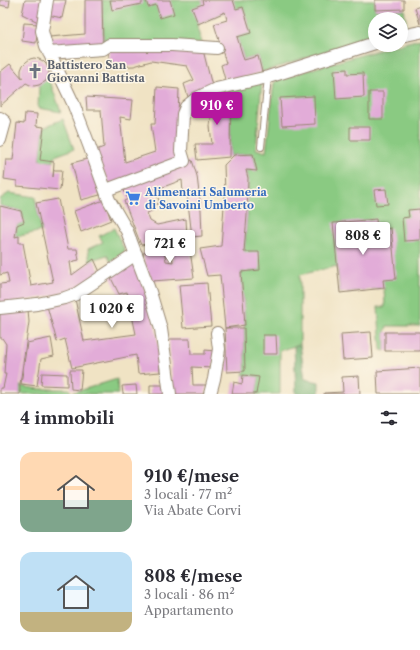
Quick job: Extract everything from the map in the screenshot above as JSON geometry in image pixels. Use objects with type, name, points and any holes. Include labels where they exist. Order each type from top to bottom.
[{"type":"street","points":[[47,0],[42,31],[47,50],[72,103],[109,200],[127,231],[150,292],[161,329],[170,394]]},
{"type":"street","points":[[408,35],[420,32]]},
{"type":"street","points":[[47,50],[103,49],[109,45],[172,44],[217,48]]},
{"type":"street","points":[[106,190],[184,161],[181,151],[183,114],[186,107],[197,98],[216,89],[268,77],[368,45]]},
{"type":"street","points":[[0,118],[5,122],[0,140]]},
{"type":"street","points":[[0,308],[37,304],[76,294],[136,254]]},
{"type":"street","points":[[210,394],[219,350],[217,333]]},
{"type":"lane","points":[[261,147],[268,77]]},
{"type":"green space","points":[[102,0],[375,0],[375,10],[404,9],[405,12],[368,12],[368,38],[262,72],[258,56],[244,60],[237,37],[251,33],[243,7],[225,12],[198,24],[197,26],[203,50],[103,45]]},
{"type":"green space","points":[[420,39],[420,326],[387,326],[385,332],[385,351],[381,350],[378,307],[385,307],[384,288],[340,293],[337,266],[300,275],[300,344],[280,351],[280,394],[256,394],[259,377],[243,375],[245,371],[245,325],[241,272],[260,270],[244,252],[248,178],[246,170],[257,171],[253,154],[234,155],[230,157],[231,89],[262,81],[256,149],[266,152],[274,83],[277,80],[372,52],[408,52],[408,42]]},
{"type":"green space","points":[[47,73],[61,112],[38,108],[39,85]]},
{"type":"green space","points":[[63,119],[74,149],[55,156],[53,162],[40,160],[44,127]]},
{"type":"green space","points":[[9,193],[36,197],[42,231],[15,237],[17,225],[24,222],[21,211],[0,206],[0,199]]},
{"type":"green space","points":[[114,228],[125,251],[111,262],[107,255],[94,259],[90,263],[88,249],[103,242],[99,236]]},
{"type":"green space","points":[[300,344],[305,379],[319,382],[319,394],[296,394],[294,346]]},
{"type":"green space","points":[[117,379],[118,394],[20,394],[20,386],[39,389],[69,389],[71,393]]},
{"type":"building","points":[[0,0],[10,0],[9,7],[0,5]]},
{"type":"building","points":[[25,0],[45,0],[40,23],[22,14]]},
{"type":"building","points":[[50,0],[66,0],[62,18],[48,15]]},
{"type":"building","points":[[85,0],[102,0],[103,45],[52,50],[49,37],[85,34]]},
{"type":"building","points":[[110,0],[142,0],[142,4],[112,10]]},
{"type":"building","points":[[146,0],[170,0],[174,14],[160,18],[156,5],[148,7]]},
{"type":"building","points":[[202,0],[233,0],[236,9],[243,7],[251,33],[237,37],[244,60],[258,56],[262,72],[226,83],[221,65],[226,63],[214,24],[227,20],[225,12],[198,24],[192,8],[203,4]]},
{"type":"building","points":[[375,0],[404,0],[404,9],[375,10]]},
{"type":"building","points":[[420,6],[420,24],[415,8]]},
{"type":"building","points":[[24,23],[38,24],[36,43],[22,41]]},
{"type":"building","points":[[108,47],[203,50],[213,90],[188,97],[184,84],[194,80],[187,66],[151,61],[134,66],[110,67]]},
{"type":"building","points":[[34,58],[43,61],[46,64],[49,73],[46,81],[34,86],[26,83],[0,106],[0,72],[10,64],[23,79],[21,70],[23,65],[30,59]]},
{"type":"building","points":[[347,69],[347,74],[363,73],[364,97],[336,99],[334,70]]},
{"type":"building","points":[[157,87],[179,89],[177,141],[180,160],[110,184],[100,164],[96,150],[104,147],[101,110],[87,110],[86,97],[133,100],[131,119],[120,117],[125,162],[155,152],[151,124],[155,124]]},
{"type":"building","points":[[231,89],[230,157],[197,160],[195,144],[212,144],[210,126],[212,110],[201,111],[198,98]]},
{"type":"building","points":[[369,92],[383,92],[383,119],[369,119]]},
{"type":"building","points":[[314,96],[315,124],[282,126],[280,98]]},
{"type":"building","points":[[25,113],[37,114],[36,126],[44,127],[40,160],[54,162],[53,177],[54,170],[62,170],[60,190],[17,186],[17,181],[4,179],[6,160],[13,160],[17,123],[24,124]]},
{"type":"building","points":[[350,127],[370,127],[370,140],[350,140]]},
{"type":"building","points":[[253,154],[257,171],[246,170],[248,178],[244,252],[259,252],[260,270],[241,272],[245,325],[225,328],[220,275],[207,276],[200,249],[221,246],[225,193],[224,165],[234,155]]},
{"type":"building","points":[[91,158],[100,195],[81,200],[72,163]]},
{"type":"building","points":[[192,160],[197,176],[202,236],[192,237],[187,194],[183,193],[182,180],[155,190],[160,203],[151,206],[154,210],[147,213],[150,221],[157,225],[186,219],[187,238],[141,245],[124,201],[128,199],[123,188]]},
{"type":"building","points":[[386,189],[388,204],[376,205],[374,190]]},
{"type":"building","points":[[58,199],[68,249],[77,249],[79,260],[70,262],[72,275],[94,259],[100,272],[74,289],[55,295],[0,305],[0,284],[9,283],[7,273],[0,275],[0,206],[21,211],[24,222],[17,225],[15,237],[19,236],[19,243],[23,243],[31,286],[53,282],[36,203]]},
{"type":"building","points":[[104,200],[111,220],[81,232],[74,211]]},
{"type":"building","points":[[420,209],[420,240],[404,241],[402,218],[409,217],[408,210]]},
{"type":"building","points":[[376,219],[377,230],[391,228],[396,279],[383,280],[384,288],[340,293],[333,223]]},
{"type":"building","points":[[189,243],[194,278],[152,281],[145,264],[143,253],[164,250],[166,261],[173,262],[171,246]]},
{"type":"building","points":[[134,262],[149,301],[156,330],[160,372],[138,374],[136,355],[72,368],[65,339],[57,342],[47,306],[75,299],[84,341],[136,334],[127,292],[119,294],[110,276]]},
{"type":"building","points":[[207,283],[211,326],[183,328],[179,285]]},
{"type":"building","points":[[28,309],[29,322],[20,384],[20,394],[0,394],[0,388],[3,388],[6,374],[4,374],[6,344],[2,338],[0,338],[0,312]]},
{"type":"building","points":[[225,328],[244,328],[245,371],[227,372]]},
{"type":"building","points":[[371,332],[373,358],[343,360],[341,334]]},
{"type":"building","points":[[385,332],[420,332],[420,351],[385,351]]},
{"type":"building","points":[[263,335],[276,335],[277,354],[263,354]]},
{"type":"building","points":[[51,338],[54,356],[41,359],[37,386],[21,384],[27,343]]},
{"type":"building","points":[[169,339],[190,339],[191,354],[205,354],[205,350],[216,351],[212,368],[192,367],[193,385],[206,385],[206,394],[173,394]]},
{"type":"building","points":[[420,368],[420,394],[378,394],[377,371]]},
{"type":"building","points":[[70,370],[82,370],[80,390],[71,389]]},
{"type":"building","points":[[42,373],[67,374],[67,386],[41,385]]},
{"type":"building","points":[[243,375],[259,377],[256,394],[232,394],[234,382],[242,384]]},
{"type":"building","points":[[359,376],[360,394],[324,394],[343,392],[342,377]]},
{"type":"building","points":[[136,385],[137,394],[123,394],[122,386]]},
{"type":"building","points":[[150,385],[166,385],[166,394],[150,394]]},
{"type":"place","name":"Battistero San Giovanni Battista","points":[[35,71]]},
{"type":"place","name":"Alimentari Salumeria di Savoini Umberto","points":[[133,198]]}]
